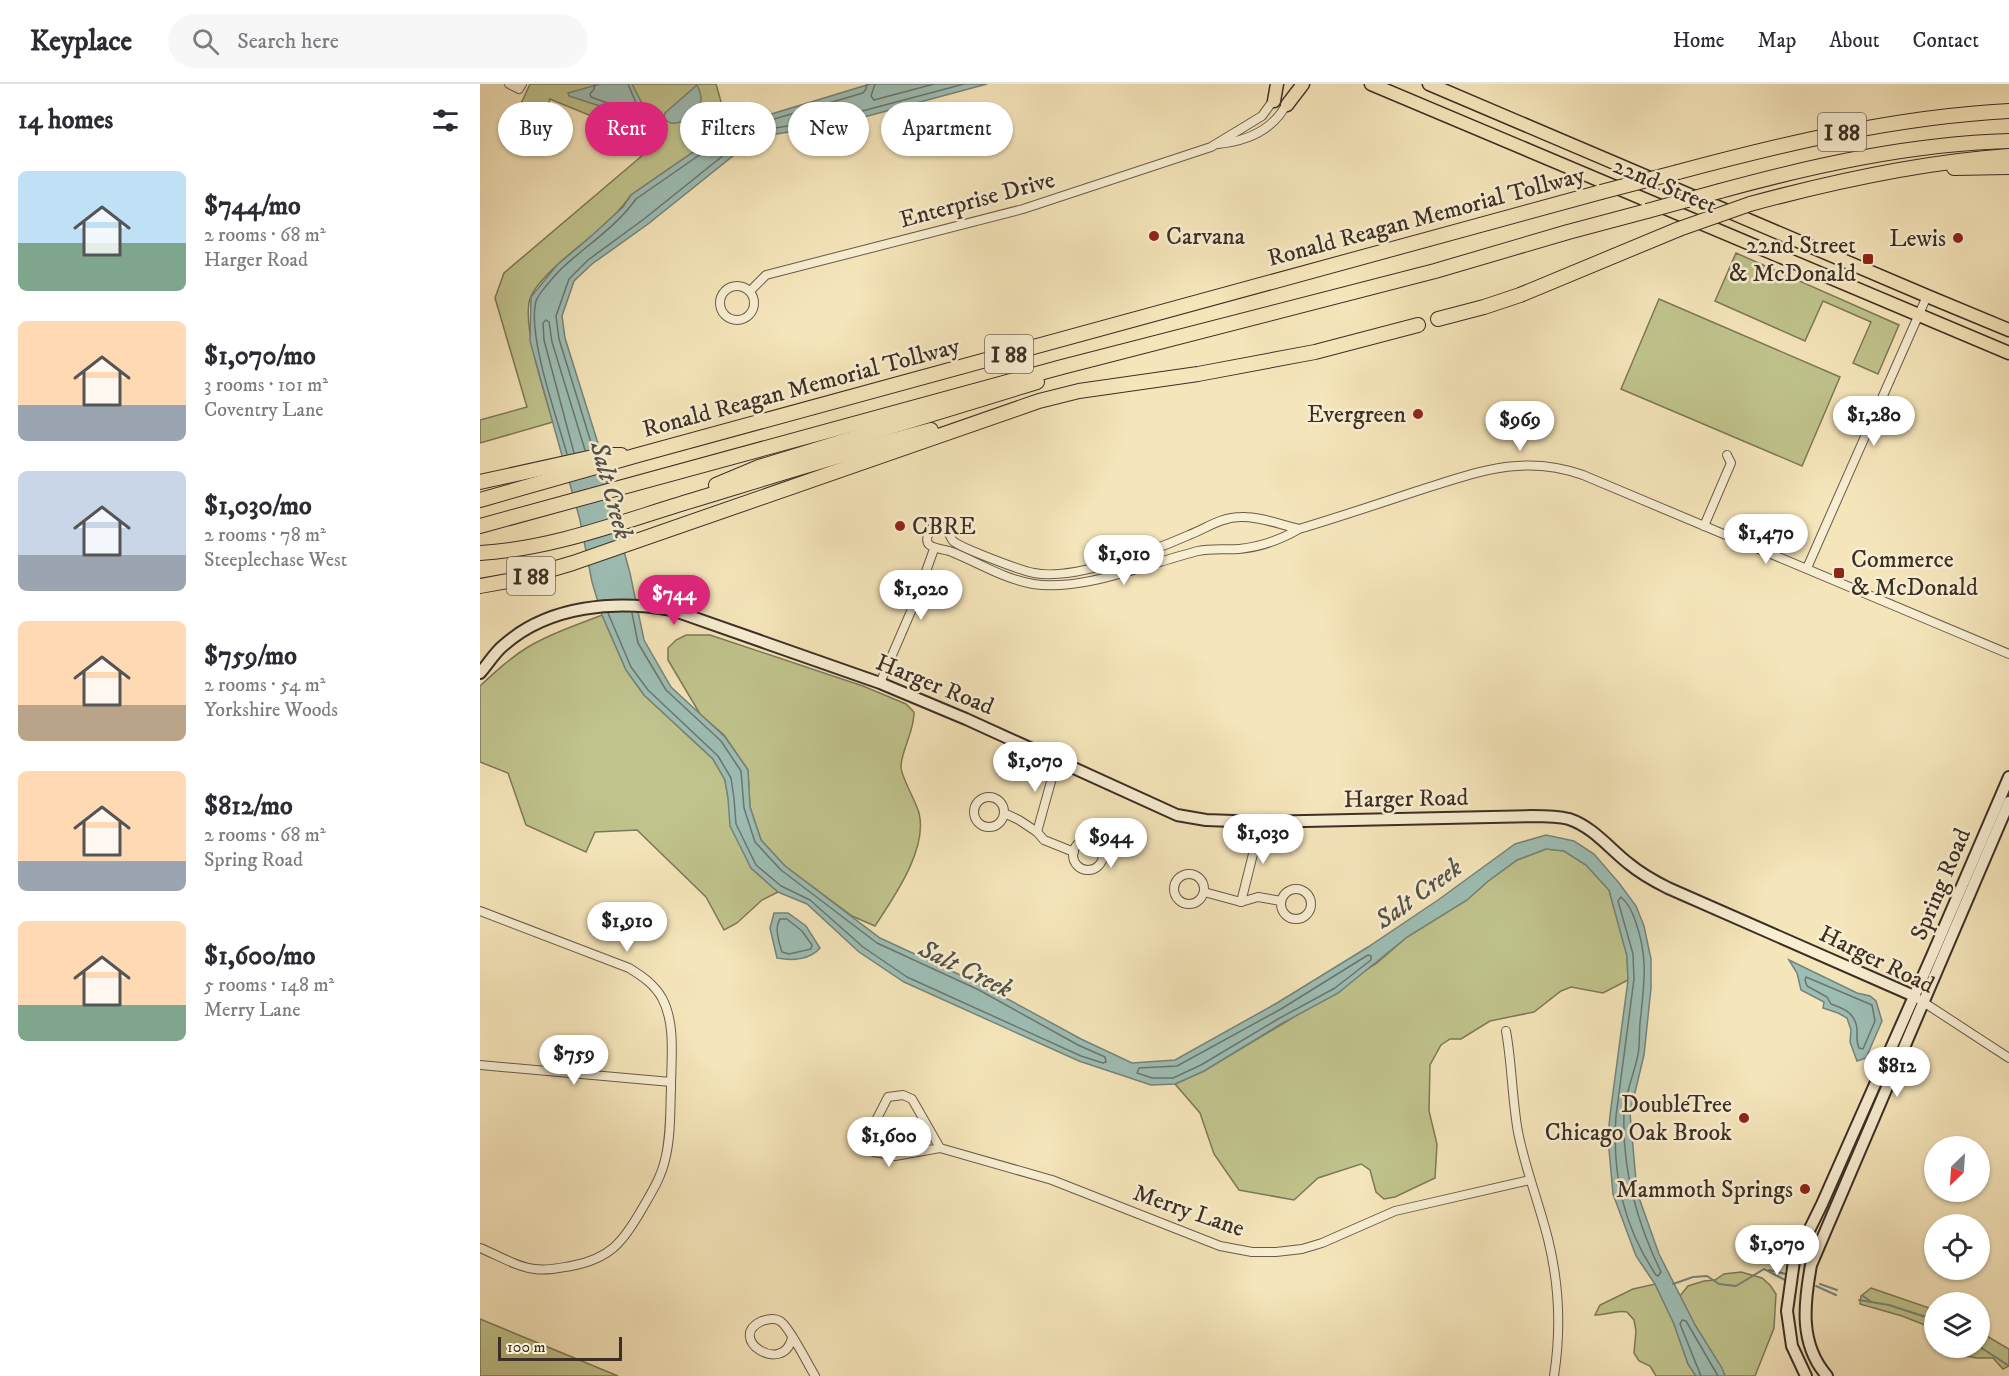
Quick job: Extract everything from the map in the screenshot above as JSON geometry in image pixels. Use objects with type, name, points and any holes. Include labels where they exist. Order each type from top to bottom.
[{"type":"highway","name":"Ronald Reagan Memorial Tollway","points":[[480,500],[547,475],[620,460],[1600,192],[1805,139],[1936,116],[2009,111]]},
{"type":"highway","name":"Ronald Reagan Memorial Tollway","points":[[480,526],[1062,367],[1435,271],[1568,232],[1819,165],[1943,145],[2009,141]]},
{"type":"highway","name":"I 88","points":[[1438,319],[1520,295],[1679,229],[1750,204],[1941,162],[2009,156]]},
{"type":"highway","points":[[1845,182],[1925,170],[2009,167]]},
{"type":"highway","name":"I 88","points":[[480,586],[519,579],[581,560],[1039,401],[1079,391],[1198,374],[1303,355],[1418,325]]},
{"type":"highway","points":[[626,521],[759,467],[1033,384],[1062,367]]},
{"type":"highway","points":[[480,554],[527,548],[581,536],[858,449],[1039,401]]},
{"type":"highway","points":[[480,482],[547,475],[602,455],[638,455]]},
{"type":"main road","points":[[1274,101],[1277,84]]},
{"type":"main road","points":[[1287,105],[1303,84]]},
{"type":"main road","name":"22nd Street","points":[[1371,84],[2009,354]]},
{"type":"main road","name":"22nd Street","points":[[1429,84],[2009,330]]},
{"type":"street","points":[[509,84],[519,89],[522,84]]},
{"type":"street","name":"Enterprise Drive","points":[[1217,145],[1262,116],[1274,101],[1281,84]]},
{"type":"street","name":"Enterprise Drive","points":[[750,291],[766,274],[1027,208],[1217,145],[1235,143],[1270,127],[1287,105],[1296,84]]},
{"type":"street","points":[[739,285],[750,291],[754,303],[746,318],[738,320],[727,317],[719,304],[724,292],[730,287],[739,285]]},
{"type":"street","points":[[1807,568],[1927,297]]},
{"type":"street","points":[[1704,526],[1731,463],[1727,455]]},
{"type":"street","points":[[1299,529],[1243,516],[1221,520],[1189,535],[1118,560],[1059,575],[1035,574],[986,556],[954,541],[949,531],[943,527],[935,527],[929,533],[929,544],[934,549],[952,552],[1020,580],[1064,585],[1138,569],[1202,550],[1241,549],[1272,543],[1299,529],[1478,472],[1505,466],[1555,467],[1575,472],[2009,654]]},
{"type":"street","points":[[880,683],[915,602],[934,549]]},
{"type":"street","name":"Harger Road","points":[[480,673],[503,645],[539,622],[586,609],[618,605],[653,607],[672,610],[729,629],[880,683],[1177,814],[1206,820],[1261,822],[1532,816],[1557,816],[1569,819],[1591,830],[1648,878],[1919,999],[2009,1058]]},
{"type":"street","points":[[1037,832],[1057,760]]},
{"type":"street","name":"Spring Road","points":[[1827,1376],[1808,1341],[1805,1322],[1804,1312],[1811,1265],[2009,777]]},
{"type":"street","name":"Spring Road","points":[[1806,1376],[1792,1346],[1786,1311],[1794,1261],[1919,999],[2009,802]]},
{"type":"street","points":[[1004,813],[1037,832],[1044,840],[1074,852]]},
{"type":"street","points":[[1241,902],[1261,822]]},
{"type":"street","points":[[1204,892],[1241,902],[1258,897],[1281,901]]},
{"type":"street","points":[[480,911],[629,968],[648,980],[662,997],[670,1023],[671,1082],[670,1128],[661,1176],[629,1231],[615,1248],[584,1264],[544,1270],[520,1266],[480,1248]]},
{"type":"street","points":[[1506,1031],[1518,1131],[1555,1271],[1558,1316],[1554,1376]]},
{"type":"street","points":[[480,1065],[671,1082]]},
{"type":"street","name":"Merry Lane","points":[[940,1148],[912,1099],[903,1095],[888,1097],[868,1136],[868,1146],[874,1152],[895,1156],[940,1148],[1052,1180],[1220,1246],[1252,1252],[1290,1251],[1309,1247],[1395,1211],[1530,1180]]},
{"type":"street","points":[[792,1338],[790,1348],[783,1356],[773,1360],[762,1358],[754,1351],[750,1341],[752,1330],[759,1322],[769,1319],[780,1321],[788,1327],[792,1338],[815,1376]]},
{"type":"green space","points":[[530,84],[716,84],[721,102],[680,102],[680,156],[688,156],[631,195],[611,218],[550,272],[531,296],[528,307],[531,339],[553,422],[480,443],[480,420],[527,407],[495,298],[504,273],[642,156],[668,156],[668,102],[585,102],[585,113],[573,108],[573,102],[557,102],[550,99],[549,102],[522,102]]},
{"type":"green space","points":[[1736,253],[1899,325],[1878,374],[1853,363],[1871,322],[1823,301],[1805,341],[1715,301]]},
{"type":"green space","points":[[1659,299],[1840,377],[1802,466],[1621,389]]},
{"type":"green space","points":[[602,615],[626,670],[644,695],[713,759],[725,780],[728,798],[751,868],[778,892],[762,900],[737,923],[724,930],[706,897],[637,830],[595,832],[586,852],[526,825],[508,773],[480,762],[480,686],[509,660],[528,647],[555,633]]},
{"type":"green space","points":[[686,635],[710,635],[863,686],[906,704],[914,712],[901,770],[919,813],[919,842],[908,872],[875,926],[852,916],[785,866],[761,840],[750,807],[748,770],[724,735],[700,714],[668,660],[668,648],[676,640]]},
{"type":"green space","points":[[1546,849],[1564,851],[1586,865],[1609,890],[1627,955],[1628,980],[1603,993],[1571,987],[1561,991],[1534,1012],[1490,1021],[1461,1039],[1450,1039],[1441,1045],[1430,1065],[1429,1111],[1437,1144],[1435,1178],[1395,1197],[1384,1199],[1376,1192],[1370,1170],[1361,1164],[1318,1178],[1294,1200],[1239,1190],[1214,1154],[1200,1113],[1175,1084],[1204,1071],[1284,1023],[1377,963],[1407,937],[1467,900],[1517,860]]},
{"type":"green space","points":[[1741,1272],[1762,1278],[1776,1294],[1774,1328],[1755,1376],[1725,1376],[1680,1296],[1688,1286],[1715,1280],[1724,1274]]},
{"type":"green space","points":[[1655,1284],[1673,1321],[1688,1364],[1696,1376],[1656,1376],[1650,1366],[1639,1361],[1634,1353],[1636,1331],[1634,1320],[1627,1312],[1595,1315],[1600,1305],[1633,1289]]},
{"type":"green space","points":[[1871,1288],[1924,1306],[1924,1325],[1860,1304],[1861,1296]]},
{"type":"green space","points":[[480,1319],[618,1376],[480,1376]]},
{"type":"green space","points":[[1990,1338],[2009,1349],[2009,1366],[2003,1369],[1993,1358],[1990,1358]]},
{"type":"water","points":[[600,84],[632,84],[641,102],[587,102],[569,96],[568,93]]},
{"type":"water","points":[[870,84],[987,84],[920,102],[881,102],[881,112],[869,116],[869,102],[811,102]]},
{"type":"water","points":[[697,85],[700,102],[680,102],[680,122],[668,122],[668,110]]},
{"type":"water","points":[[788,109],[788,132],[776,134],[776,113]]},
{"type":"water","points":[[688,156],[733,156],[648,224],[592,264],[574,281],[562,316],[565,338],[601,453],[644,640],[671,687],[725,737],[748,770],[750,807],[761,840],[785,866],[880,938],[982,985],[1081,1039],[1132,1063],[1175,1060],[1277,1003],[1368,947],[1515,844],[1546,835],[1574,841],[1594,854],[1619,883],[1636,906],[1644,926],[1651,959],[1651,988],[1644,1055],[1630,1113],[1637,1192],[1659,1254],[1695,1325],[1725,1376],[1696,1376],[1688,1364],[1674,1324],[1655,1284],[1636,1256],[1613,1194],[1608,1138],[1628,980],[1627,956],[1609,890],[1586,865],[1564,851],[1546,849],[1517,860],[1467,900],[1407,937],[1338,993],[1281,1024],[1204,1071],[1175,1084],[1151,1085],[1079,1061],[904,982],[859,952],[807,904],[778,892],[751,868],[730,826],[725,780],[713,759],[644,695],[626,670],[602,615],[592,582],[580,520],[530,341],[531,297],[557,265],[623,207],[631,195]]},
{"type":"water","points":[[774,913],[788,913],[806,926],[820,948],[800,959],[777,958],[770,928]]},
{"type":"water","points":[[1789,960],[1857,993],[1870,996],[1876,1001],[1882,1021],[1866,1058],[1857,1061],[1850,1042],[1851,1030],[1847,1018],[1823,1008],[1824,1002],[1801,990],[1797,973]]},
{"type":"waterway","points":[[1673,1284],[1693,1277],[1707,1276],[1719,1284],[1736,1286],[1764,1269],[1785,1280]]},
{"type":"waterway","points":[[1769,1270],[1786,1274]]},
{"type":"waterway","points":[[1820,1284],[1837,1290]]},
{"type":"waterway","points":[[1816,1286],[1836,1295]]},
{"type":"waterway","points":[[1863,1296],[1870,1301]]},
{"type":"waterway","points":[[1859,1300],[1889,1305],[1924,1316]]},
{"type":"waterway","points":[[1990,1354],[2009,1366]]},
{"type":"place","name":"Carvana","points":[[1154,236]]},
{"type":"place","name":"Lewis","points":[[1958,238]]},
{"type":"place","name":"22nd Street & McDonald","points":[[1868,259]]},
{"type":"place","name":"Evergreen","points":[[1418,414]]},
{"type":"place","name":"CBRE","points":[[900,526]]},
{"type":"place","name":"Commerce & McDonald","points":[[1839,573]]},
{"type":"place","name":"DoubleTree Chicago Oak Brook","points":[[1744,1118]]},
{"type":"place","name":"Mammoth Springs","points":[[1805,1189]]},
{"type":"water label","name":"Salt Creek","points":[[612,490]]},
{"type":"water label","name":"Salt Creek","points":[[1418,893]]},
{"type":"water label","name":"Salt Creek","points":[[966,968]]}]
